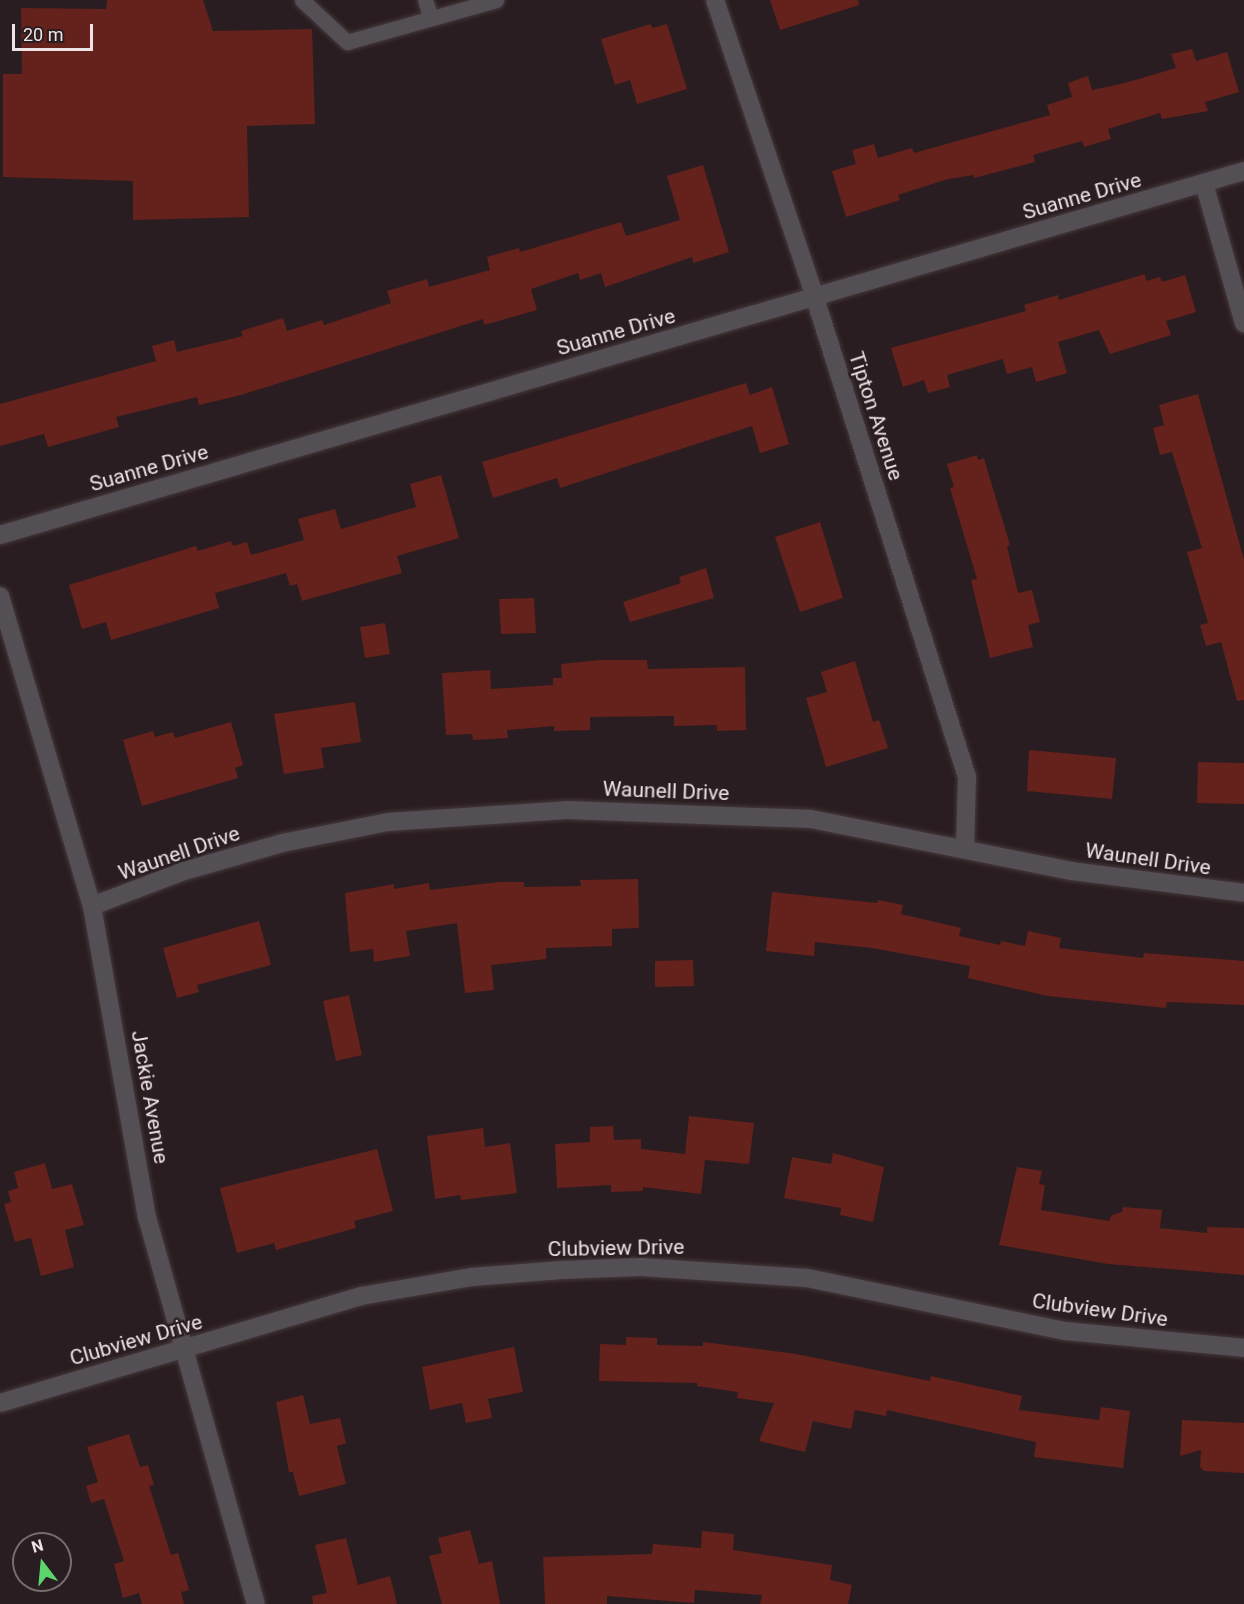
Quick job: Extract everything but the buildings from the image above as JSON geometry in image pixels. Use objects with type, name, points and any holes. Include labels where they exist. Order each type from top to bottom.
[{"type":"street","name":"Tipton Avenue","points":[[715,0],[815,298],[967,777],[965,849]]},
{"type":"street","name":"Suanne Drive","points":[[0,535],[1244,171]]},
{"type":"street","points":[[1204,183],[1244,323]]},
{"type":"street","name":"Jackie Avenue","points":[[0,596],[92,906],[147,1216],[182,1351],[256,1604]]},
{"type":"street","name":"Waunell Drive","points":[[92,906],[184,871],[282,843],[388,822],[480,813],[567,810],[812,819],[1071,871],[1244,893]]},
{"type":"street","name":"Clubview Drive","points":[[0,1403],[182,1351],[360,1296],[472,1277],[641,1267],[807,1278],[1065,1331],[1244,1348]]},
{"type":"lane","points":[[302,0],[347,42],[496,0]]},
{"type":"lane","points":[[425,0],[431,18]]}]
